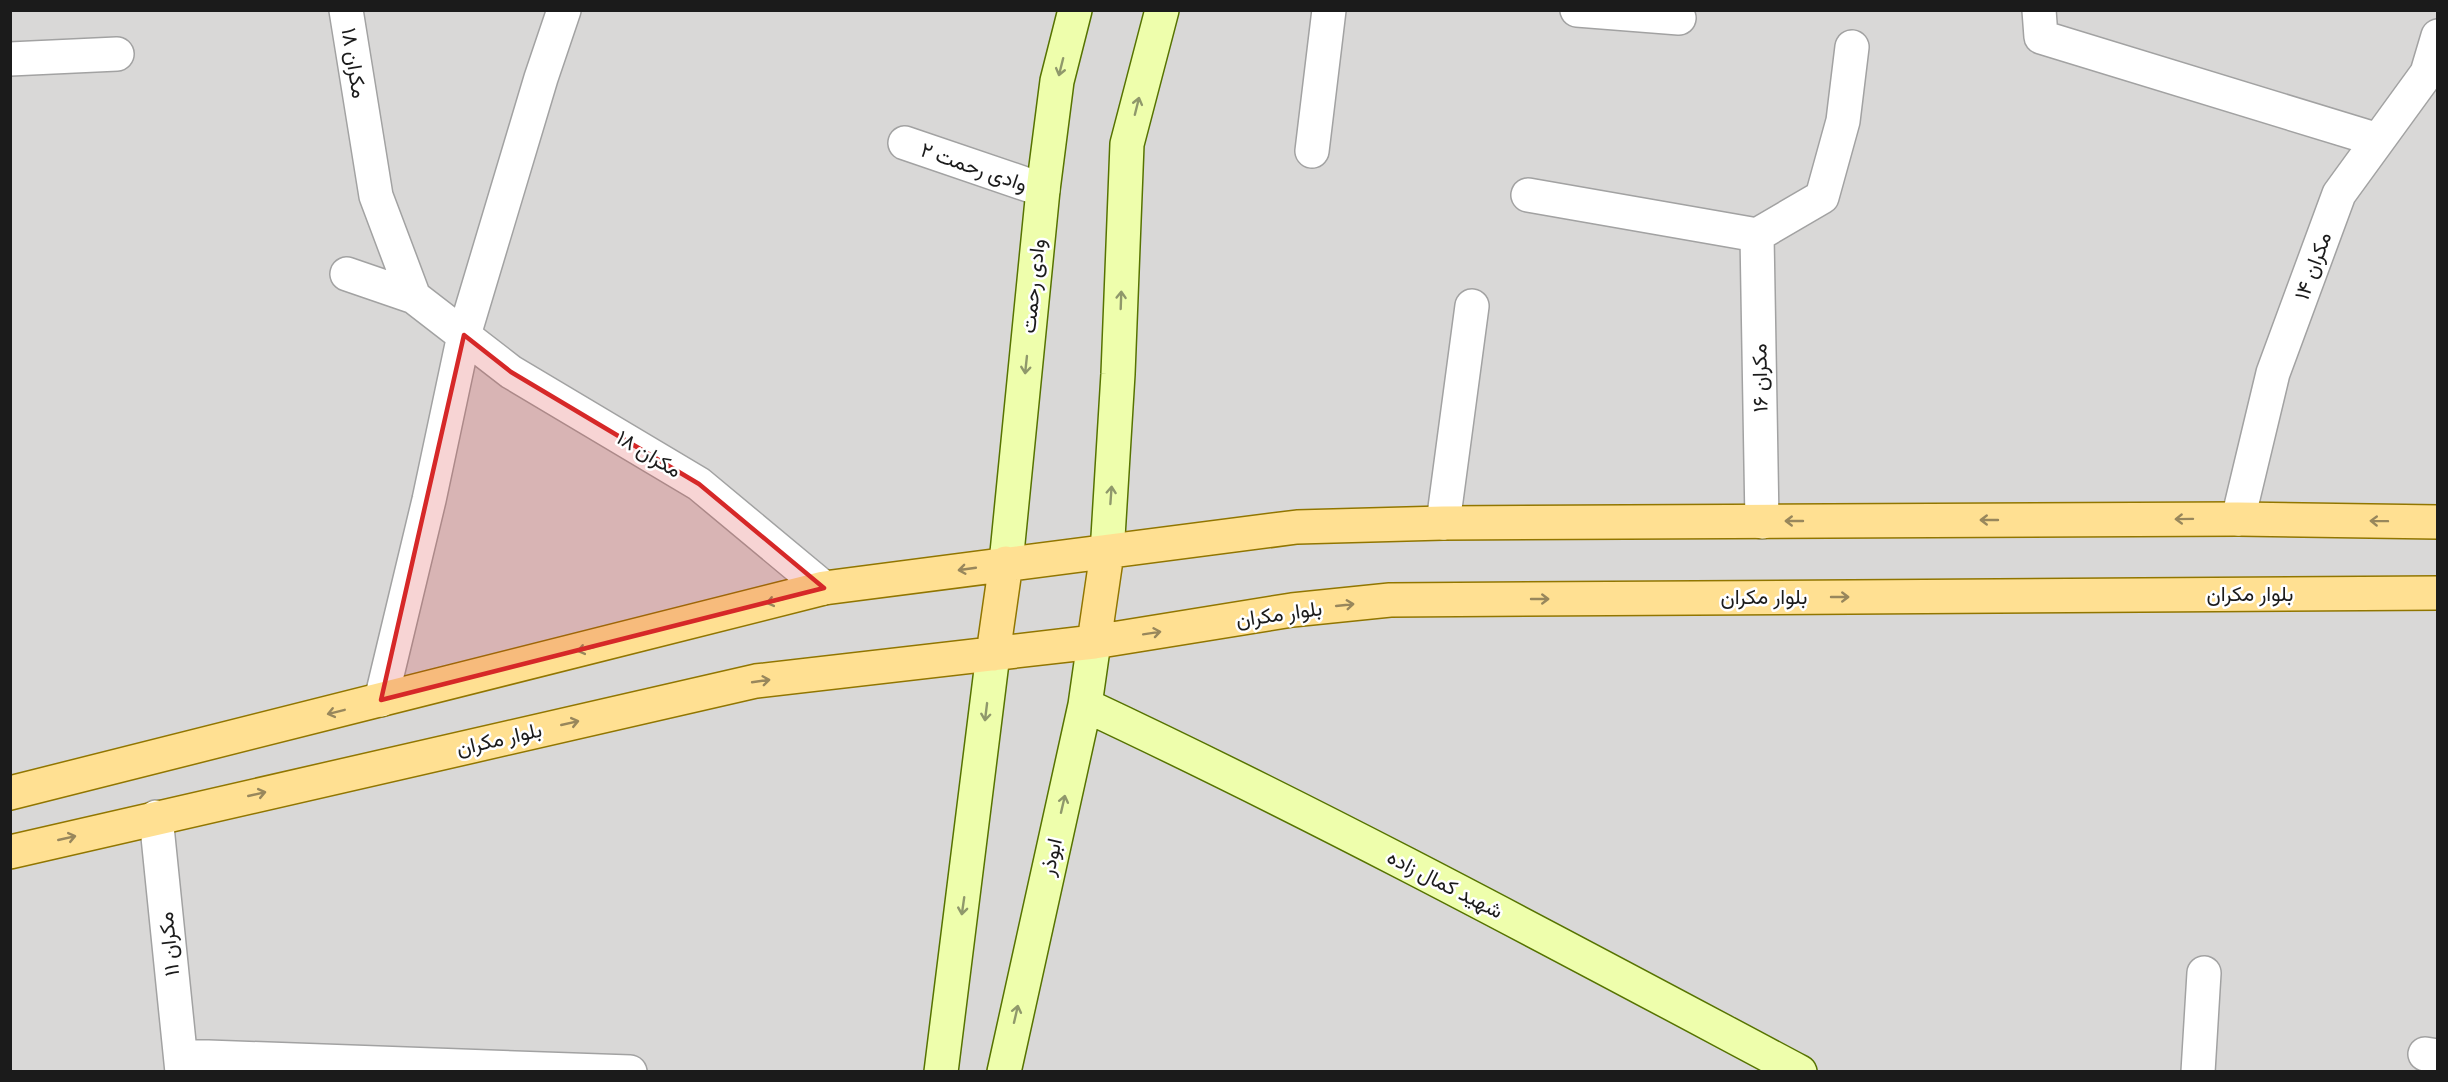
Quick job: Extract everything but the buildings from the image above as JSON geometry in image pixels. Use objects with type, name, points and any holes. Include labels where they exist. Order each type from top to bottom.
[{"type":"main road","points":[[10,794],[824,588],[1297,527],[1374,523],[2238,519],[2438,522]]},
{"type":"main road","points":[[1094,642],[1107,553]]},
{"type":"main road","points":[[993,654],[1006,563]]},
{"type":"main road","name":"بلوار مکران","points":[[10,852],[756,681],[1094,642],[1292,610],[1390,600],[2438,594]]},
{"type":"street","name":"مکران ۱۸","points":[[346,10],[376,196],[414,297],[511,372],[699,484],[824,588]]},
{"type":"street","points":[[381,700],[429,500],[464,335],[541,78],[564,10]]},
{"type":"street","name":"وادی رحمت","points":[[1006,563],[1043,190],[1057,81],[1075,10]]},
{"type":"street","points":[[1107,553],[1118,374],[1127,144],[1162,10]]},
{"type":"street","points":[[1312,151],[1329,10]]},
{"type":"street","points":[[2038,10],[2041,37],[2378,140]]},
{"type":"street","points":[[1592,11],[1679,18]]},
{"type":"street","name":"مکران ۱۴","points":[[2238,519],[2273,373],[2339,194],[2427,73],[2437,37]]},
{"type":"street","points":[[1528,195],[1757,235],[1822,197],[1843,121],[1852,46]]},
{"type":"street","points":[[10,59],[117,54]]},
{"type":"street","name":"وادی رحمت ۲","points":[[905,143],[1043,190]]},
{"type":"street","name":"مکران ۱۶","points":[[1757,235],[1762,522]]},
{"type":"street","points":[[347,274],[414,297]]},
{"type":"street","points":[[1443,523],[1472,306]]},
{"type":"street","name":"ابوذر","points":[[1004,1071],[1085,705],[1094,642]]},
{"type":"street","points":[[940,1071],[993,654]]},
{"type":"street","name":"شهید کمال زاده","points":[[1085,705],[1290,804],[1800,1071]]},
{"type":"street","name":"مکران ۱۱","points":[[156,817],[181,1064]]},
{"type":"street","points":[[2198,1071],[2204,973]]},
{"type":"street","points":[[181,1064],[630,1071]]},
{"type":"highlighted area","points":[[464,335],[511,372],[699,484],[824,588],[381,700]]},
{"type":"shaded area","points":[[11,11],[2437,11],[2437,1071],[11,1071]]}]
